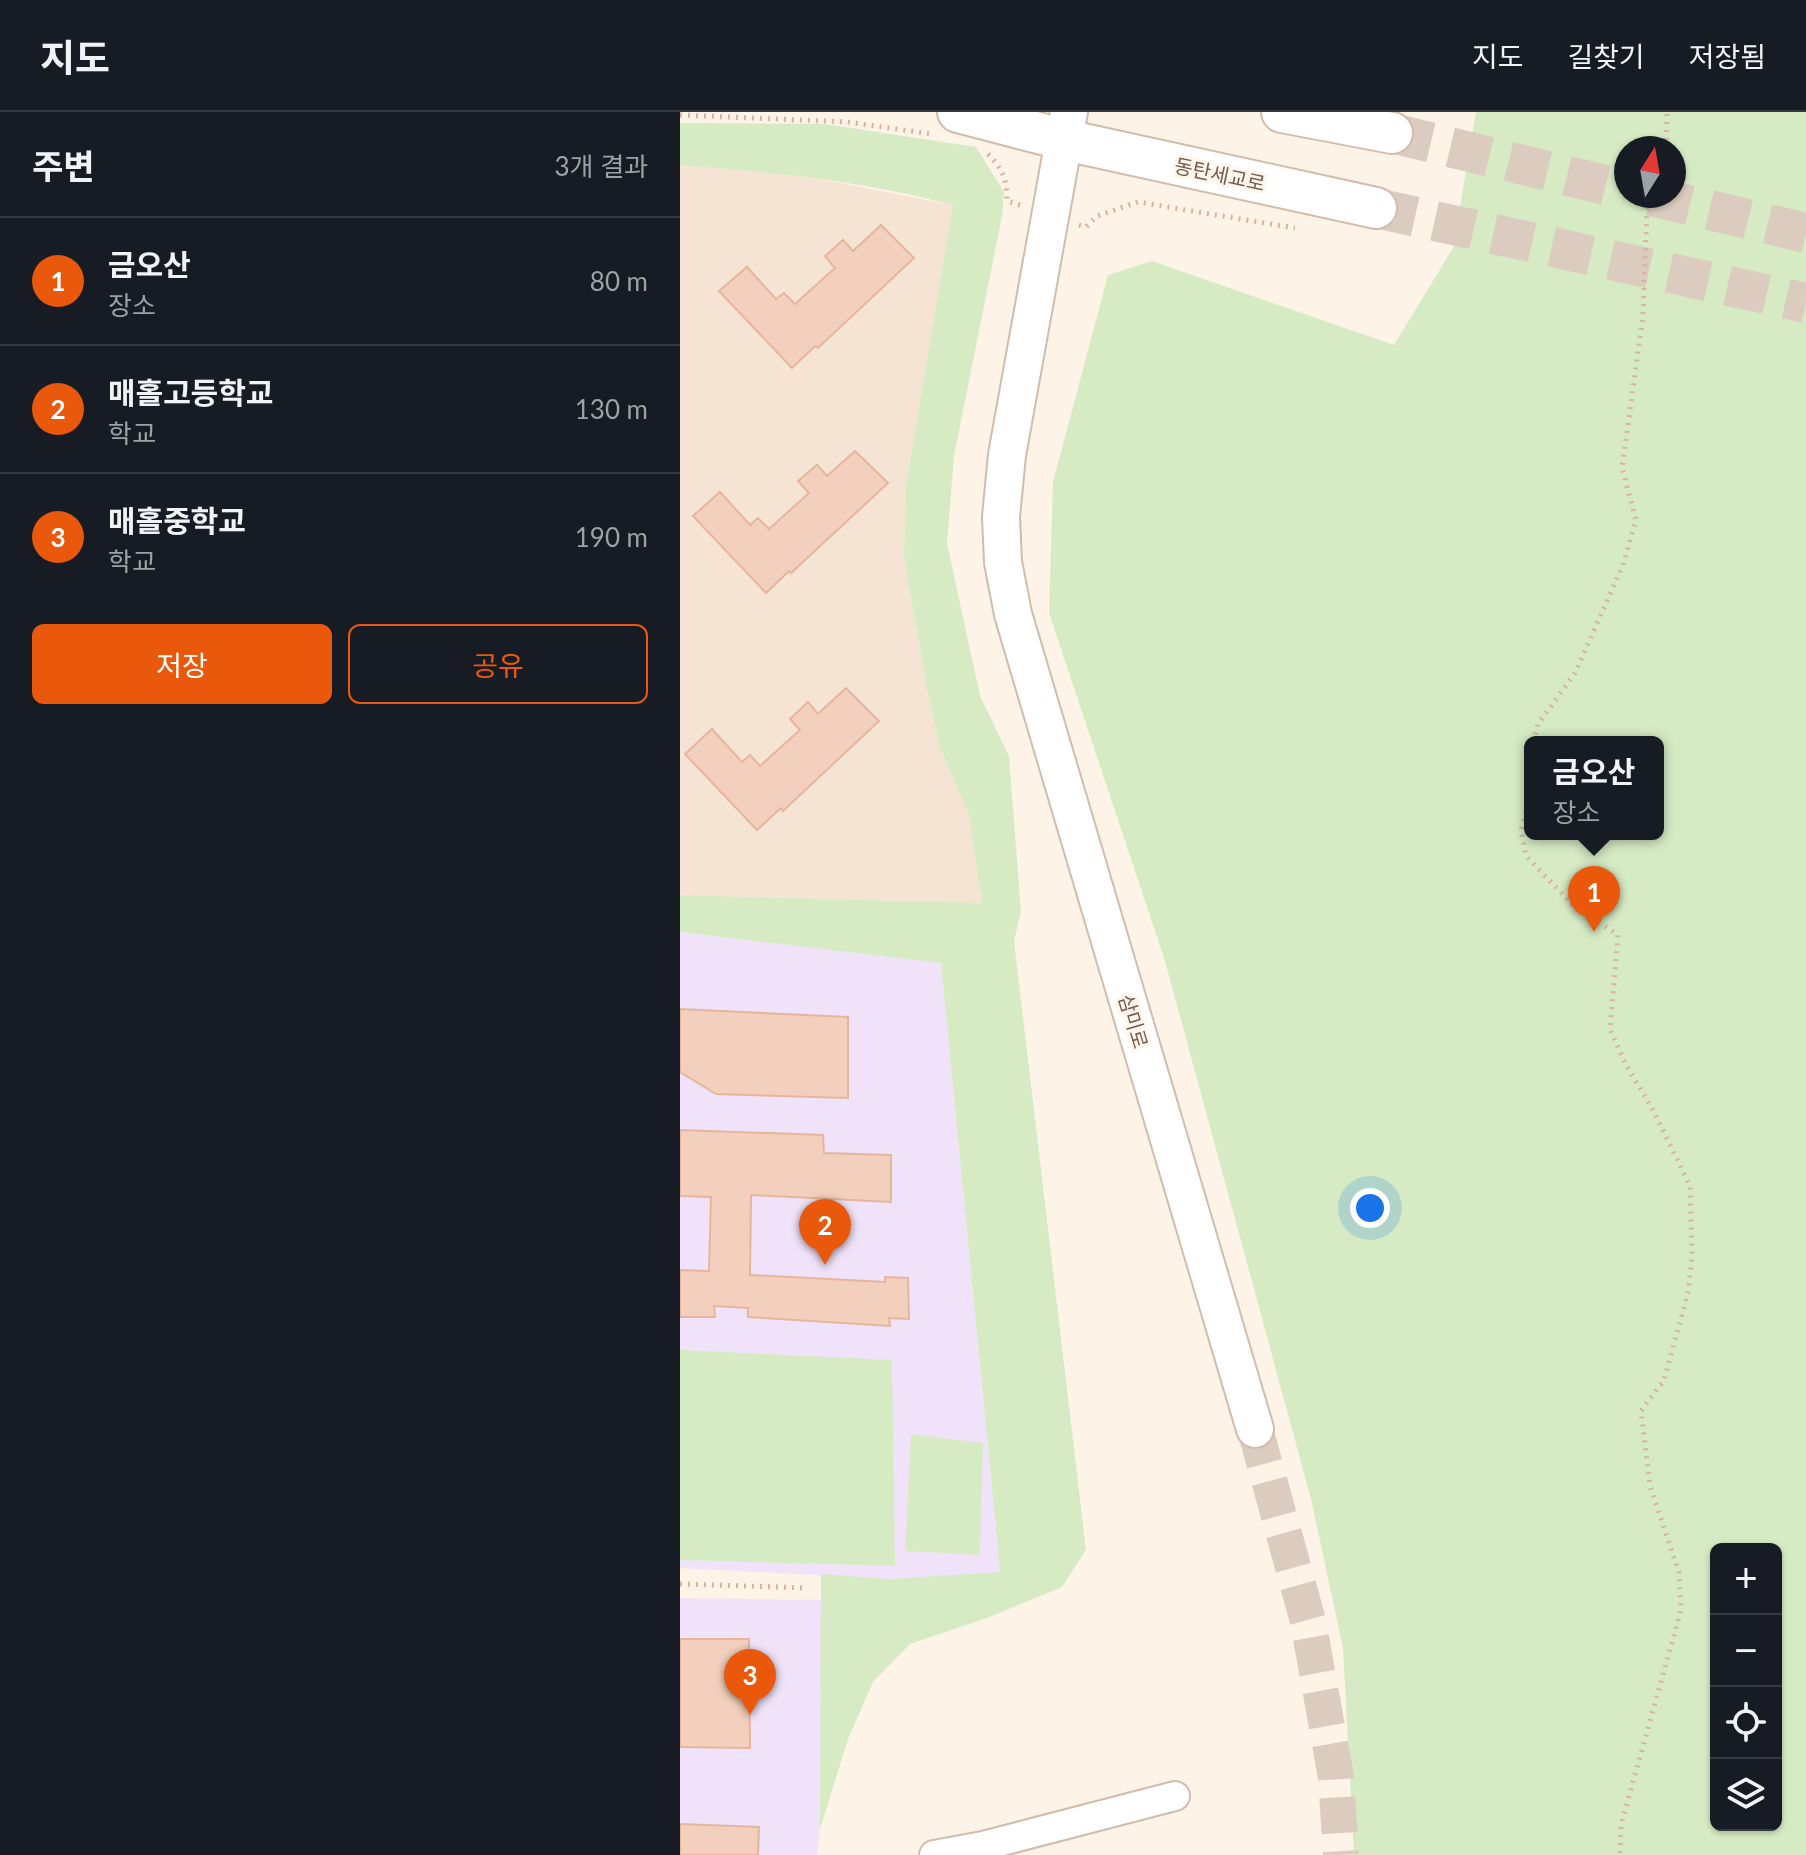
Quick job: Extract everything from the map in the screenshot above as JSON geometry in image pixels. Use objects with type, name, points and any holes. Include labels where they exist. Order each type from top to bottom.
[{"type":"main road","points":[[1282,112],[1392,133]]},
{"type":"main road","name":"동탄세교로","points":[[946,123],[1067,126],[1376,208]]},
{"type":"street","name":"삼미로","points":[[1067,126],[1007,455],[1001,517],[1003,562],[1013,614],[1255,1429]]},
{"type":"street","points":[[934,1855],[983,1846],[1175,1796]]},
{"type":"path","points":[[1666,136],[1667,112]]},
{"type":"path","points":[[680,115],[946,123]]},
{"type":"path","points":[[980,146],[1007,180],[1007,201]]},
{"type":"path","points":[[1086,227],[1097,216],[1138,202],[1306,230]]},
{"type":"path","points":[[1535,736],[1538,724],[1575,673],[1623,565],[1636,520],[1622,468],[1643,316],[1648,208]]},
{"type":"path","points":[[1524,819],[1521,831],[1526,856],[1572,904],[1618,935],[1610,1029],[1690,1186],[1692,1256],[1688,1293],[1664,1380],[1641,1411],[1650,1486],[1679,1573],[1681,1610],[1621,1825],[1620,1855]]},
{"type":"path","points":[[680,1584],[808,1588]]},
{"type":"shaded area","points":[[680,165],[830,181],[953,205],[906,484],[904,556],[940,748],[969,815],[982,903],[680,895]]},
{"type":"shaded area","points":[[680,932],[941,962],[1000,1573],[889,1579],[680,1568]]},
{"type":"shaded area","points":[[680,1598],[822,1600],[820,1829],[817,1855],[680,1855]]},
{"type":"green space","points":[[1476,112],[1806,112],[1806,1855],[1354,1855],[1343,1648],[1311,1499],[1165,961],[1049,613],[1053,482],[1108,275],[1152,261],[1394,345],[1453,248]]},
{"type":"green space","points":[[680,123],[825,124],[976,147],[1004,192],[1002,216],[954,456],[947,543],[980,696],[1009,756],[1021,912],[1014,941],[1086,1550],[1062,1587],[987,1618],[910,1644],[873,1682],[848,1739],[820,1829],[821,1574],[889,1579],[1000,1572],[941,963],[680,932],[680,895],[982,903],[969,815],[940,748],[904,556],[906,485],[953,205],[852,184],[680,165]]},
{"type":"green space","points":[[680,1350],[892,1360],[895,1566],[680,1560]]},
{"type":"green space","points":[[911,1434],[983,1443],[980,1555],[905,1551]]},
{"type":"building","points":[[881,225],[914,258],[818,348],[815,346],[792,368],[719,291],[747,267],[776,299],[784,293],[795,304],[835,268],[825,256],[843,240],[853,251]]},
{"type":"building","points":[[855,451],[888,483],[766,593],[693,516],[720,492],[750,525],[758,518],[769,529],[809,493],[798,481],[817,465],[827,476]]},
{"type":"building","points":[[846,688],[879,721],[783,811],[781,808],[757,830],[685,754],[712,729],[742,762],[750,755],[760,766],[800,730],[790,719],[808,702],[818,714]]},
{"type":"building","points":[[680,1009],[848,1017],[848,1098],[716,1094],[680,1072]]},
{"type":"building","points":[[680,1130],[823,1135],[824,1153],[891,1155],[891,1202],[751,1195],[750,1275],[885,1282],[885,1277],[908,1278],[909,1319],[889,1318],[890,1326],[748,1317],[748,1308],[714,1306],[715,1317],[680,1317],[680,1270],[709,1271],[711,1197],[680,1196]]},
{"type":"building","points":[[680,1639],[749,1639],[750,1748],[680,1747]]},
{"type":"building","points":[[680,1824],[759,1827],[758,1855],[680,1855]]},
{"type":"tunnel","points":[[1392,133],[1614,187]]},
{"type":"tunnel","points":[[1686,204],[1806,233]]},
{"type":"tunnel","points":[[1376,208],[1806,303]]},
{"type":"tunnel","points":[[1255,1429],[1308,1621],[1336,1777],[1341,1855]]},
{"type":"place","name":"금오산","points":[[1594,932]]},
{"type":"place","name":"매홀고등학교","points":[[825,1265]]},
{"type":"place","name":"매홀중학교","points":[[750,1715]]}]
